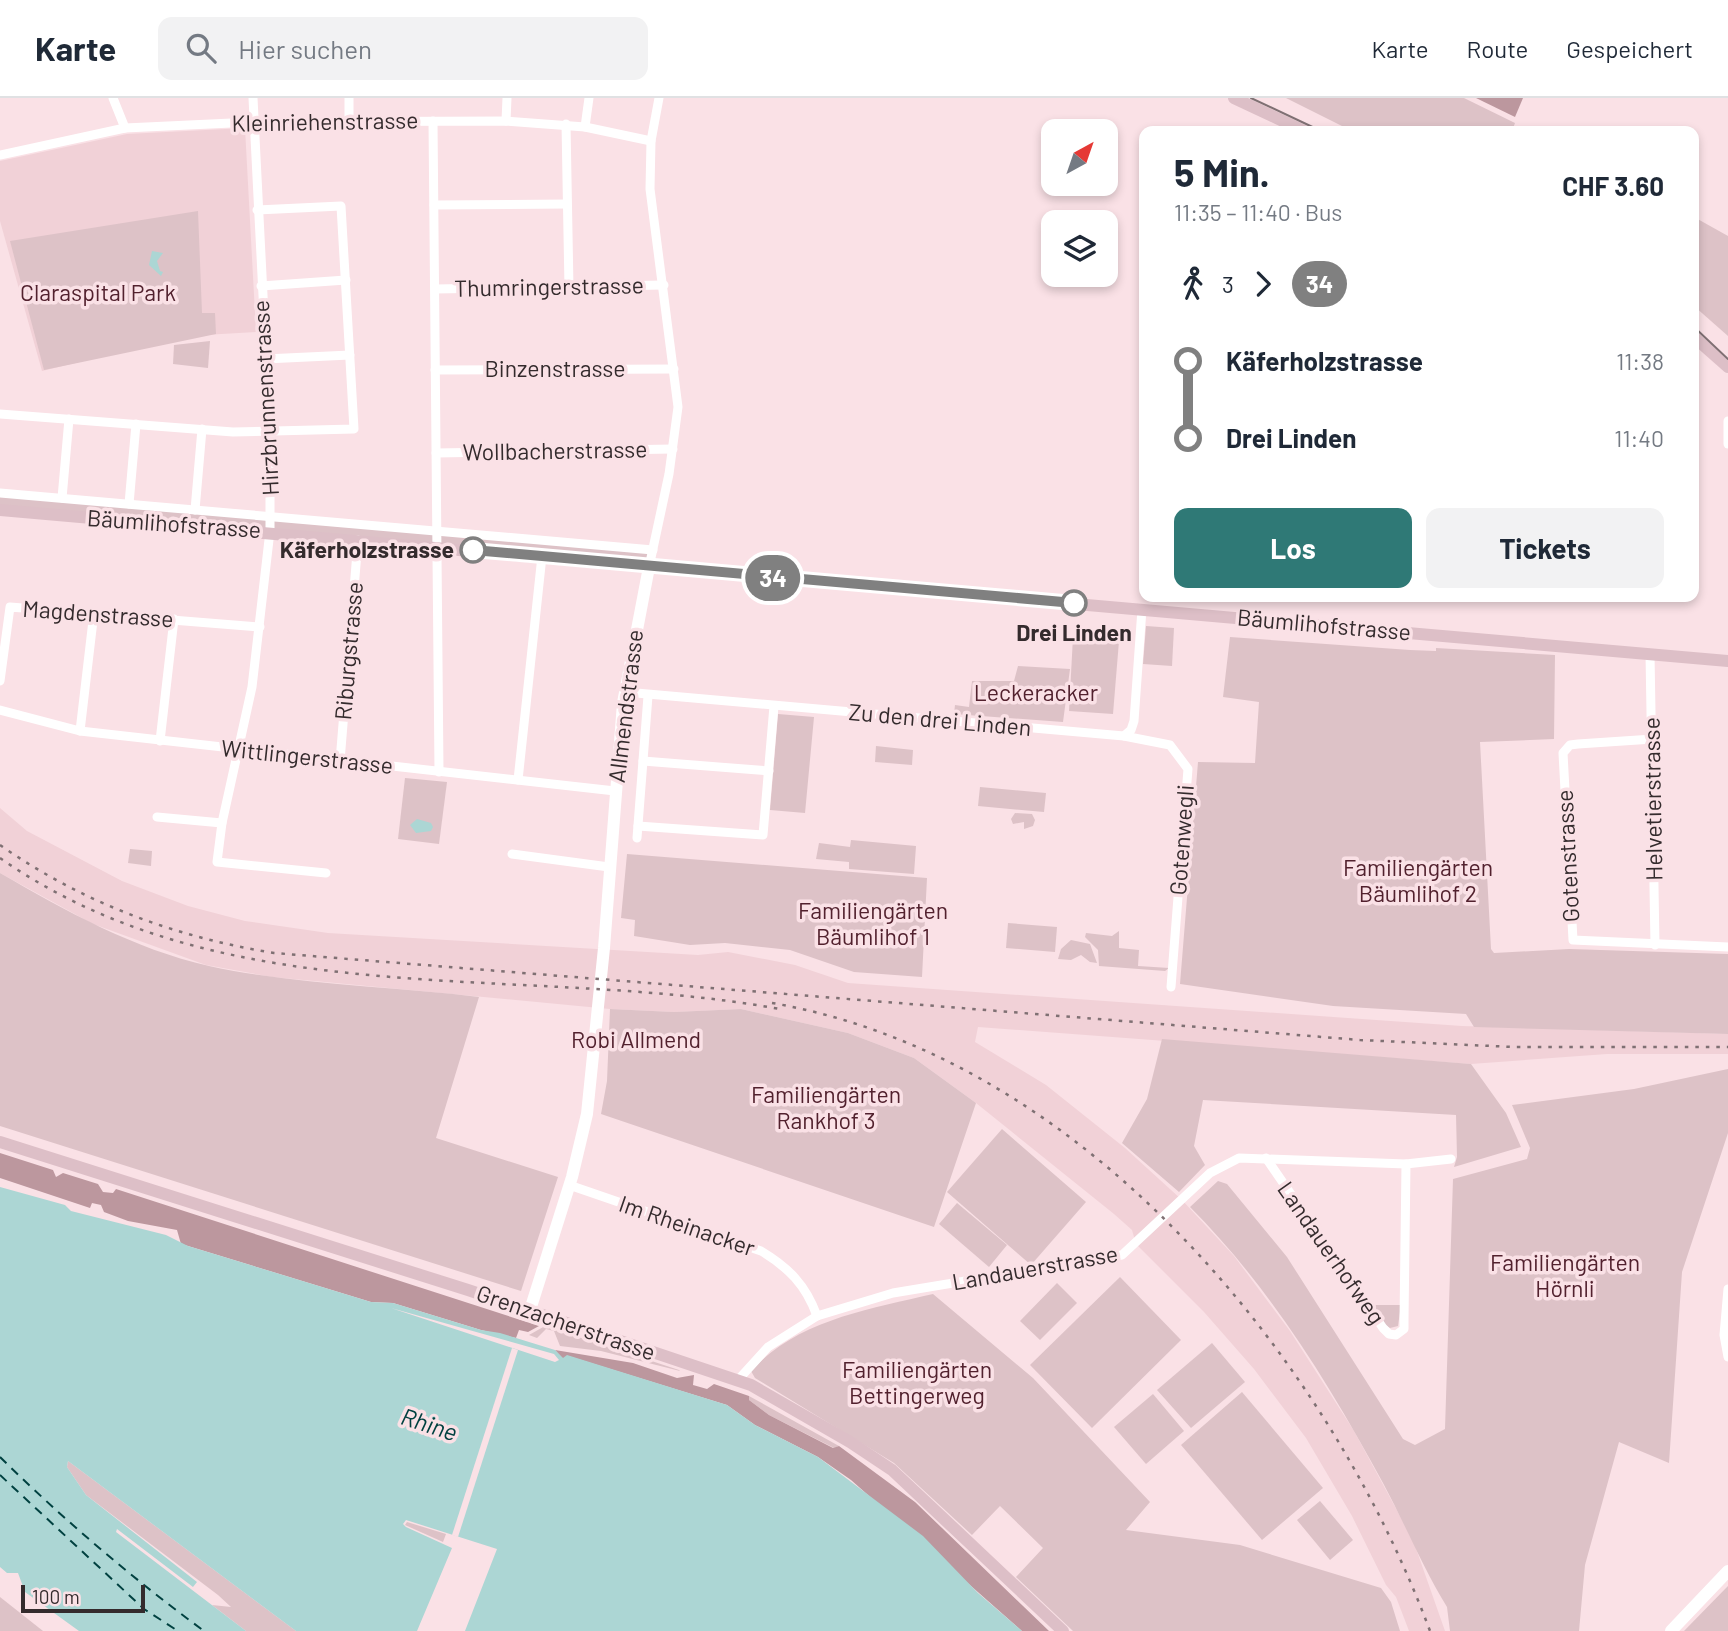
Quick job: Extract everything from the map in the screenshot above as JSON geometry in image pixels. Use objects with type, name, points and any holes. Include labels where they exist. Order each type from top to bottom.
[{"type":"main road","points":[[1234,98],[1293,126]]},
{"type":"main road","points":[[1699,342],[1728,368]]},
{"type":"main road","name":"Bäumlihofstrasse","points":[[0,510],[270,531],[649,567],[1728,661]]},
{"type":"main road","name":"Grenzacherstrasse","points":[[0,1142],[530,1310],[738,1380],[785,1402],[892,1470],[1063,1631]]},
{"type":"street","points":[[113,98],[125,128]]},
{"type":"street","name":"Hirzbrunnenstrasse","points":[[253,98],[270,433],[271,516],[260,627],[240,750],[222,822],[217,862],[326,873]]},
{"type":"street","points":[[349,98],[349,122]]},
{"type":"street","points":[[506,98],[506,121]]},
{"type":"street","points":[[585,127],[589,98]]},
{"type":"street","name":"Allmendstrasse","points":[[530,1310],[569,1185],[593,1077],[625,692],[673,449],[678,407],[653,216],[650,141],[659,98]]},
{"type":"street","points":[[433,121],[439,772]]},
{"type":"street","name":"Kleinriehenstrasse","points":[[0,155],[125,128],[253,122],[506,121],[566,124],[650,141]]},
{"type":"street","points":[[566,124],[569,288]]},
{"type":"street","points":[[434,205],[567,204]]},
{"type":"street","points":[[0,414],[270,433],[354,429],[341,206],[257,210]]},
{"type":"street","points":[[261,286],[346,280]]},
{"type":"street","name":"Thumringerstrasse","points":[[435,289],[664,285]]},
{"type":"street","points":[[265,359],[350,355]]},
{"type":"street","name":"Binzenstrasse","points":[[435,370],[674,369]]},
{"type":"street","points":[[62,498],[69,419]]},
{"type":"street","points":[[1728,421],[1728,444]]},
{"type":"street","points":[[128,504],[136,424]]},
{"type":"street","points":[[195,510],[202,429]]},
{"type":"street","name":"Wollbacherstrasse","points":[[436,453],[673,449]]},
{"type":"street","name":"Bäumlihofstrasse","points":[[0,493],[653,550]]},
{"type":"street","name":"Riburgstrasse","points":[[340,761],[358,540]]},
{"type":"street","points":[[518,780],[542,556]]},
{"type":"street","name":"Magdenstrasse","points":[[0,681],[10,607],[260,627]]},
{"type":"street","points":[[1124,736],[1134,721],[1142,609]]},
{"type":"street","points":[[80,730],[94,612]]},
{"type":"street","points":[[160,741],[174,620]]},
{"type":"street","name":"Helvetierstrasse","points":[[1650,654],[1655,945]]},
{"type":"street","name":"Zu den drei Linden","points":[[625,692],[1124,736]]},
{"type":"street","name":"Allmendstrasse","points":[[637,838],[648,696]]},
{"type":"street","points":[[638,826],[763,835],[774,706]]},
{"type":"street","name":"Wittlingerstrasse","points":[[0,710],[80,730],[160,741],[615,790]]},
{"type":"street","name":"Gotenwegli","points":[[1124,736],[1170,745],[1188,769],[1171,987]]},
{"type":"street","name":"Gotenstrasse","points":[[1653,739],[1570,745],[1563,753],[1573,940],[1728,947]]},
{"type":"street","points":[[643,761],[769,771]]},
{"type":"street","points":[[157,817],[222,822]]},
{"type":"street","points":[[512,854],[609,867]]},
{"type":"street","name":"Landauerstrasse","points":[[738,1380],[768,1347],[817,1316],[893,1293],[1122,1255],[1217,1168],[1239,1158],[1406,1164],[1451,1159]]},
{"type":"street","name":"Landauerhofweg","points":[[1266,1158],[1383,1328],[1389,1334],[1396,1335],[1404,1329],[1406,1164]]},
{"type":"street","name":"Im Rheinacker","points":[[569,1185],[761,1251],[782,1264],[796,1278],[817,1316]]},
{"type":"street","points":[[1728,1289],[1724,1335],[1728,1357]]},
{"type":"street","points":[[1671,1631],[1728,1571]]},
{"type":"shaded area","points":[[1476,98],[1523,98],[1515,117]]},
{"type":"shaded area","points":[[245,128],[256,332],[187,336],[42,371],[0,221],[0,161],[127,134]]},
{"type":"shaded area","points":[[0,808],[27,831],[122,881],[188,906],[245,921],[328,933],[698,955],[728,952],[795,965],[848,983],[1462,1026],[1728,1034],[1728,1054],[1607,1054],[1471,1064],[978,1027],[975,1042],[1046,1085],[1125,1148],[1182,1200],[1234,1256],[1290,1331],[1354,1431],[1413,1540],[1445,1631],[1409,1631],[1396,1597],[1386,1585],[1352,1516],[1306,1438],[1254,1369],[1204,1312],[1136,1244],[1132,1230],[976,1103],[914,1058],[848,1033],[741,1009],[674,1012],[610,1009],[272,977],[206,965],[93,924],[0,873]]},
{"type":"shaded area","points":[[0,1153],[53,1170],[56,1177],[63,1173],[98,1184],[103,1192],[113,1193],[116,1189],[539,1326],[528,1332],[519,1330],[516,1338],[481,1330],[393,1303],[371,1302],[181,1244],[177,1230],[128,1221],[104,1212],[101,1205],[92,1203],[90,1208],[0,1178]]},
{"type":"shaded area","points":[[555,1350],[633,1363],[677,1378],[694,1375],[693,1385],[707,1389],[714,1384],[749,1396],[749,1400],[769,1415],[833,1448],[839,1446],[915,1502],[1049,1631],[1022,1631],[851,1480],[818,1457],[755,1425],[727,1405],[568,1356],[563,1359]]},
{"type":"green space","points":[[1286,98],[1464,98],[1515,123],[1514,126],[1342,126]]},
{"type":"green space","name":"Claraspital Park","points":[[198,211],[202,313],[215,313],[216,334],[44,370],[10,241]]},
{"type":"green space","points":[[1699,220],[1728,236],[1728,336],[1699,310]]},
{"type":"green space","points":[[210,341],[208,368],[173,364],[174,345]]},
{"type":"green space","points":[[0,493],[653,550],[649,567],[0,510]]},
{"type":"green space","points":[[1146,626],[1174,628],[1172,666],[1143,664]]},
{"type":"green space","points":[[1073,637],[1119,641],[1113,714],[1069,711]]},
{"type":"green space","name":"Familiengärten Bäumlihof 2","points":[[1230,637],[1410,650],[1436,651],[1436,648],[1555,655],[1554,739],[1480,742],[1491,949],[1494,953],[1569,949],[1728,954],[1728,1034],[1474,1027],[1466,1014],[1333,1006],[1180,984],[1198,762],[1255,763],[1259,702],[1223,697]]},
{"type":"green space","name":"Leckeracker","points":[[1018,666],[1070,669],[1063,722],[954,714],[955,705],[969,707],[972,681],[1014,681]]},
{"type":"green space","points":[[778,714],[814,717],[805,813],[770,810]]},
{"type":"green space","points":[[876,746],[913,750],[912,765],[875,762]]},
{"type":"green space","points":[[405,778],[447,782],[439,844],[398,839]]},
{"type":"green space","points":[[980,787],[1046,793],[1044,812],[978,806]]},
{"type":"green space","points":[[1015,813],[1032,814],[1035,820],[1033,826],[1024,829],[1024,822],[1013,824],[1011,819]]},
{"type":"green space","points":[[851,840],[916,846],[914,874],[849,869],[849,862],[816,859],[819,843],[850,847]]},
{"type":"green space","points":[[130,849],[152,851],[151,866],[128,863]]},
{"type":"green space","name":"Familiengärten Bäumlihof 1","points":[[627,854],[927,878],[922,977],[854,972],[790,950],[725,943],[690,945],[634,936],[635,920],[621,918]]},
{"type":"green space","points":[[0,873],[75,915],[127,939],[181,959],[275,977],[479,997],[436,1138],[558,1177],[521,1291],[0,1126]]},
{"type":"green space","points":[[1008,923],[1057,927],[1055,952],[1006,948]]},
{"type":"green space","points":[[1119,931],[1119,948],[1139,950],[1138,966],[1169,968],[1165,971],[1099,966],[1098,950],[1085,937],[1086,933],[1112,936]]},
{"type":"green space","points":[[1071,940],[1090,944],[1097,963],[1090,962],[1081,955],[1071,960],[1058,959],[1061,949]]},
{"type":"green space","name":"Familiengärten Rankhof 3","points":[[610,1009],[674,1012],[741,1009],[848,1033],[914,1058],[976,1103],[934,1227],[601,1114],[607,1081]]},
{"type":"green space","points":[[1162,1039],[1471,1064],[1506,1113],[1521,1147],[1454,1167],[1457,1157],[1456,1115],[1203,1100],[1194,1146],[1205,1165],[1179,1192],[1122,1143],[1147,1099]]},
{"type":"green space","name":"Familiengärten Hörnli","points":[[1728,1069],[1728,1133],[1682,1272],[1669,1463],[1619,1442],[1585,1565],[1579,1631],[1450,1631],[1447,1607],[1342,1410],[1272,1303],[1190,1207],[1218,1181],[1227,1184],[1287,1257],[1403,1439],[1415,1445],[1445,1429],[1453,1179],[1527,1159],[1530,1148],[1512,1105],[1634,1089]]},
{"type":"green space","points":[[1002,1129],[1086,1202],[1031,1265],[947,1192]]},
{"type":"green space","points":[[957,1203],[1007,1245],[989,1267],[939,1224]]},
{"type":"green space","points":[[1120,1277],[1181,1340],[1092,1428],[1030,1365]]},
{"type":"green space","points":[[1057,1283],[1077,1303],[1040,1340],[1020,1321]]},
{"type":"green space","name":"Familiengärten Bettingerweg","points":[[933,1294],[1033,1378],[1150,1502],[1126,1530],[1240,1545],[1381,1588],[1391,1602],[1400,1631],[1073,1631],[1016,1577],[1043,1548],[1000,1506],[972,1535],[894,1463],[755,1378],[751,1371],[789,1340],[834,1319]]},
{"type":"green space","points":[[1374,1305],[1401,1305],[1398,1326],[1390,1328],[1385,1325]]},
{"type":"green space","points":[[545,1326],[680,1371],[601,1351],[560,1346],[554,1331],[546,1329],[537,1338],[529,1335]]},
{"type":"green space","points":[[1212,1343],[1245,1382],[1191,1428],[1157,1390]]},
{"type":"green space","points":[[1242,1392],[1323,1488],[1262,1540],[1181,1445]]},
{"type":"green space","points":[[1153,1394],[1184,1431],[1146,1464],[1114,1427]]},
{"type":"green space","points":[[749,1396],[839,1446],[834,1448],[769,1415],[749,1400]]},
{"type":"green space","points":[[68,1461],[296,1631],[246,1631],[212,1605],[231,1607],[218,1595],[86,1495],[67,1467]]},
{"type":"green space","points":[[1320,1501],[1353,1540],[1330,1560],[1297,1520]]},
{"type":"green space","points":[[407,1522],[446,1534],[443,1542],[405,1525]]},
{"type":"green space","points":[[1728,1586],[1728,1631],[1684,1631]]},
{"type":"green space","points":[[0,1597],[43,1631],[0,1631]]},
{"type":"water","points":[[152,251],[163,253],[157,261],[160,271],[163,272],[161,276],[149,265]]},
{"type":"water","points":[[417,819],[431,823],[431,831],[416,833],[410,825]]},
{"type":"water","name":"Rhine","points":[[0,1187],[65,1205],[71,1211],[166,1235],[188,1246],[371,1302],[393,1303],[481,1330],[500,1333],[555,1350],[563,1358],[567,1355],[727,1405],[755,1425],[818,1457],[923,1536],[978,1593],[1022,1631],[465,1631],[497,1549],[406,1520],[403,1524],[406,1527],[452,1548],[417,1631],[296,1631],[68,1461],[67,1467],[86,1495],[197,1582],[193,1587],[117,1529],[116,1532],[246,1631],[79,1631],[25,1592],[18,1573],[7,1573],[0,1567]],"holes":[[[391,1308],[554,1354],[559,1360],[555,1362]]]},
{"type":"pier","points":[[512,1348],[518,1350],[458,1537],[452,1535]]},
{"type":"ferry route","points":[[0,1457],[99,1548],[204,1631]]},
{"type":"ferry route","points":[[0,1475],[144,1609],[178,1631]]},
{"type":"tram line","points":[[1251,98],[1310,126]]},
{"type":"tram line","points":[[1699,332],[1728,359]]},
{"type":"railway","points":[[0,845],[64,884],[131,915],[201,938],[274,953],[1360,1040],[1514,1047],[1728,1047]]},
{"type":"railway","points":[[0,858],[89,908],[182,942],[279,964],[378,976],[681,996],[780,1009]]},
{"type":"railway","points":[[772,1003],[884,1034],[990,1084],[1088,1151],[1177,1232],[1257,1324],[1327,1423],[1384,1526],[1430,1631]]},
{"type":"bus line","name":"34","points":[[473,550],[1074,603]]},
{"type":"place","name":"Käferholzstrasse","points":[[473,550]]},
{"type":"place","name":"Drei Linden","points":[[1074,603]]},
{"type":"park label","name":"Robi Allmend","points":[[636,1040]]}]
